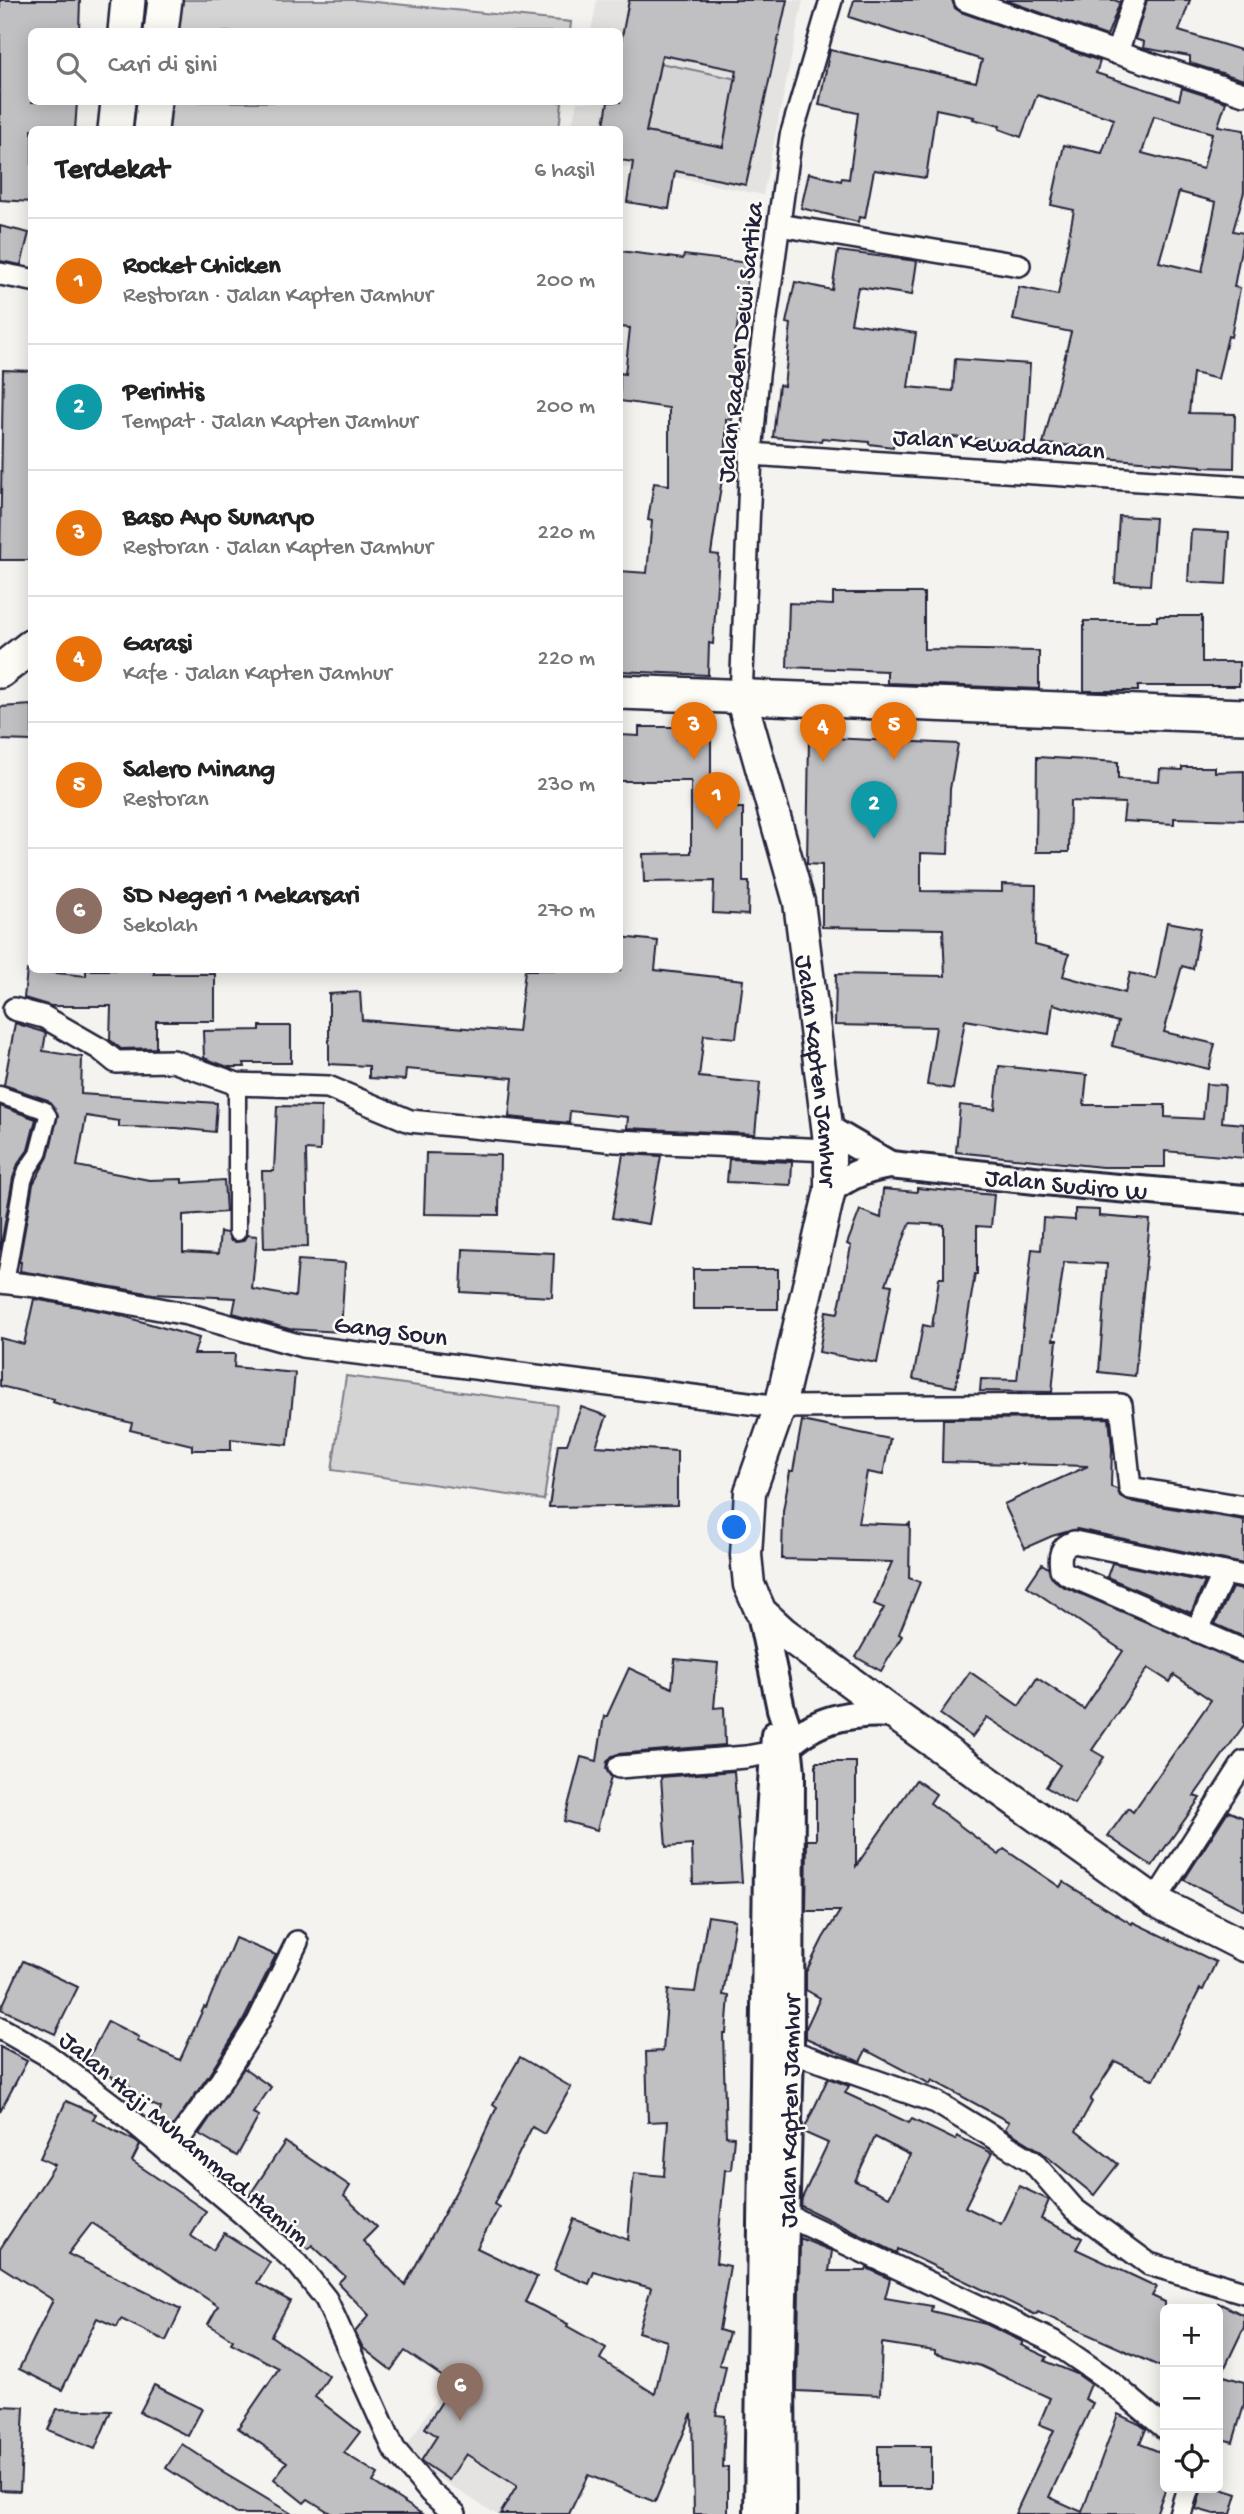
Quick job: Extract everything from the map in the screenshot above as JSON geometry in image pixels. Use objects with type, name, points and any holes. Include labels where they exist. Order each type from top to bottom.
[{"type":"main road","points":[[125,28],[128,0]]},
{"type":"main road","points":[[162,28],[165,0]]},
{"type":"main road","points":[[115,126],[118,105]]},
{"type":"main road","points":[[151,126],[154,105]]},
{"type":"main road","points":[[0,671],[28,649]]},
{"type":"main road","points":[[0,671],[28,670]]},
{"type":"main road","points":[[623,692],[1244,716]]},
{"type":"main road","name":"Jalan Kapten Jamhur","points":[[741,696],[799,902],[829,1140],[830,1191],[780,1407],[750,1492],[746,1556],[749,1585],[760,1609],[783,1632],[894,1714],[1155,1901],[1244,1946]]},
{"type":"street","name":"Jalan Raden Dewi Sartika","points":[[741,696],[751,454],[758,375],[791,136],[831,0]]},
{"type":"street","points":[[965,0],[1244,94]]},
{"type":"street","points":[[1116,53],[1134,0]]},
{"type":"street","points":[[779,225],[1019,265]]},
{"type":"street","points":[[0,274],[28,280]]},
{"type":"street","name":"Jalan Kewadanaan","points":[[751,454],[1244,487]]},
{"type":"street","points":[[14,1009],[44,1017],[116,1062],[173,1061],[237,1084],[328,1087],[410,1121],[616,1141],[829,1140],[890,1165]]},
{"type":"street","points":[[237,1084],[237,1232]]},
{"type":"street","points":[[0,1095],[44,1110],[48,1116],[38,1154],[23,1181],[2,1282]]},
{"type":"street","points":[[830,1191],[855,1174],[869,1168],[890,1165]]},
{"type":"street","name":"Jalan Sudiro W","points":[[890,1165],[1244,1199]]},
{"type":"street","name":"Gang Soun","points":[[2,1282],[187,1314],[302,1346],[780,1407],[1121,1405],[1130,1488],[1244,1507]]},
{"type":"street","points":[[1197,1630],[1234,1575],[1074,1542],[1065,1545],[1060,1552],[1061,1569],[1067,1574],[1244,1651]]},
{"type":"street","name":"Jalan Kapten Jamhur","points":[[760,1609],[780,1709],[767,1865],[771,2369],[782,2514]]},
{"type":"street","points":[[619,1768],[778,1753],[806,1730],[828,1720],[863,1712],[894,1714]]},
{"type":"street","name":"Jalan Kapten Jamhur","points":[[758,2514],[786,2215],[790,2051],[791,1772],[778,1753]]},
{"type":"street","points":[[1155,1901],[1236,1791],[1244,1762]]},
{"type":"street","points":[[169,2153],[220,2082],[258,2022],[297,1942]]},
{"type":"street","name":"Jalan Haji Muhammad Hamim","points":[[0,2028],[47,2055],[113,2105],[298,2264],[326,2299],[394,2449],[430,2492],[455,2514]]},
{"type":"street","points":[[790,2051],[936,2102],[1032,2161],[1074,2209],[1149,2264],[1244,2292]]},
{"type":"street","points":[[786,2215],[1052,2341],[1107,2379],[1160,2424]]},
{"type":"street","points":[[1180,2514],[1186,2493]]},
{"type":"shaded area","points":[[173,0],[356,0],[571,22],[570,28],[170,28]]},
{"type":"shaded area","points":[[597,0],[803,0],[763,195],[623,167],[623,126],[572,126],[576,105],[623,105],[623,28],[592,28]]},
{"type":"shaded area","points":[[660,63],[737,79],[723,147],[646,132]]},
{"type":"shaded area","points":[[162,105],[562,105],[559,126],[159,126]]},
{"type":"shaded area","points":[[346,1376],[557,1405],[544,1500],[332,1470]]},
{"type":"shaded area","points":[[444,2387],[566,2464],[534,2514],[496,2514],[401,2455]]},
{"type":"building","points":[[0,0],[80,0],[79,28],[28,28],[28,105],[77,105],[75,126],[28,126],[28,202],[0,200]]},
{"type":"building","points":[[629,0],[787,0],[746,185],[675,171],[669,209],[627,202],[633,162],[623,160],[623,126],[604,126],[607,105],[623,105],[623,31]],"holes":[[[662,55],[737,70],[723,147],[646,132]]]},
{"type":"building","points":[[854,0],[952,0],[955,8],[961,12],[1100,61],[1096,73],[1179,100],[1182,88],[1226,102],[1218,126],[1244,130],[1244,192],[1233,231],[1244,233],[1234,287],[1240,288],[1231,337],[1228,336],[1218,379],[1193,373],[1189,413],[1235,414],[1234,468],[1092,457],[1093,447],[1043,444],[1071,332],[1013,320],[1019,287],[1058,295],[1074,210],[1051,205],[1064,145],[1102,153],[1114,119],[1037,95],[1021,137],[999,129],[1000,126],[973,119],[974,117],[936,109],[926,178],[874,170],[865,218],[859,217],[858,222],[801,208],[809,173],[841,181],[842,178],[849,179],[858,113],[819,105],[830,50],[976,82],[982,60],[849,17]],"holes":[[[1154,116],[1212,133],[1203,169],[1142,153]],[[1179,192],[1216,202],[1202,272],[1159,262]]]},
{"type":"building","points":[[1005,0],[1114,0],[1120,2],[1107,36]]},
{"type":"building","points":[[1147,0],[1190,0],[1179,31],[1244,51],[1244,80],[1190,63],[1190,56],[1143,48],[1144,42],[1135,39]]},
{"type":"building","points":[[0,226],[28,233],[21,265],[0,261]]},
{"type":"building","points":[[623,251],[749,263],[745,297],[741,297],[733,359],[738,360],[732,420],[726,419],[726,465],[711,554],[719,555],[713,644],[709,643],[708,675],[623,671],[623,571],[647,573],[652,521],[648,520],[654,483],[669,485],[669,408],[623,401],[623,374],[630,328],[623,327]]},
{"type":"building","points":[[838,251],[917,261],[912,295],[858,287],[851,323],[916,333],[908,387],[953,391],[955,359],[1030,364],[1025,442],[938,436],[937,442],[895,438],[893,447],[822,438],[821,441],[773,437],[779,385],[784,386],[791,324],[786,323],[795,282],[832,290]]},
{"type":"building","points":[[3,370],[28,371],[28,560],[0,560]]},
{"type":"building","points":[[1119,516],[1155,518],[1150,585],[1115,583]]},
{"type":"building","points":[[1191,530],[1229,532],[1226,584],[1188,582]]},
{"type":"building","points":[[833,593],[924,593],[924,649],[1039,651],[1039,689],[887,683],[887,671],[787,667],[789,603],[833,605]]},
{"type":"building","points":[[1157,616],[1202,616],[1202,662],[1239,662],[1239,686],[1138,686],[1138,691],[1084,691],[1084,621],[1157,621]]},
{"type":"building","points":[[28,705],[28,741],[0,740],[0,707]]},
{"type":"building","points":[[639,727],[677,727],[677,739],[711,739],[711,808],[743,808],[743,882],[749,882],[748,915],[713,913],[714,881],[644,882],[643,854],[691,853],[691,781],[623,781],[623,735],[639,736]]},
{"type":"building","points":[[809,737],[958,744],[950,789],[948,854],[921,853],[921,891],[1002,892],[1002,884],[1036,885],[1035,945],[1069,954],[1063,976],[1125,993],[1130,973],[1156,979],[1167,922],[1200,928],[1193,969],[1182,966],[1164,1032],[1215,1044],[1209,1069],[1112,1046],[1118,1022],[1053,1004],[1049,1034],[965,1020],[953,1089],[927,1085],[936,1027],[835,1025],[836,974],[945,976],[943,929],[822,927],[822,865],[807,864]]},
{"type":"building","points":[[1037,757],[1118,762],[1118,779],[1159,781],[1160,769],[1182,770],[1182,767],[1215,767],[1215,772],[1244,771],[1244,820],[1174,818],[1174,824],[1123,821],[1125,803],[1070,801],[1069,852],[1036,852]]},
{"type":"building","points":[[623,937],[658,941],[655,970],[743,980],[736,1038],[704,1035],[699,1077],[760,1083],[755,1134],[627,1128],[628,1117],[570,1111],[569,1123],[509,1117],[513,1078],[406,1069],[405,1080],[369,1078],[369,1066],[329,1064],[329,994],[360,992],[362,1020],[518,1032],[525,973],[623,973]]},
{"type":"building","points":[[27,970],[28,973],[86,976],[86,973],[215,974],[215,1021],[156,1021],[156,1048],[121,1049],[110,1040],[111,1006],[51,1006],[24,998]]},
{"type":"building","points":[[15,1023],[46,1033],[43,1051],[82,1057],[81,1094],[217,1103],[215,1132],[119,1127],[119,1121],[86,1116],[77,1166],[149,1180],[182,1179],[182,1183],[224,1180],[226,1212],[183,1215],[183,1252],[218,1254],[220,1232],[227,1233],[231,1241],[236,1242],[243,1241],[247,1235],[257,1236],[252,1289],[295,1297],[298,1260],[345,1263],[341,1332],[289,1329],[233,1313],[236,1298],[153,1294],[20,1271],[19,1262],[33,1184],[48,1157],[58,1115],[48,1100],[4,1085]]},
{"type":"building","points":[[260,1026],[291,1026],[291,1063],[244,1063],[245,1067],[228,1067],[204,1058],[203,1031],[260,1030]]},
{"type":"building","points":[[999,1066],[1087,1075],[1084,1105],[1165,1105],[1165,1117],[1203,1119],[1206,1084],[1225,1085],[1222,1122],[1244,1124],[1244,1158],[1165,1151],[1165,1167],[1102,1167],[956,1152],[960,1105],[995,1109]]},
{"type":"building","points":[[0,1106],[36,1119],[28,1150],[18,1164],[13,1178],[0,1251]]},
{"type":"building","points":[[277,1106],[321,1107],[320,1151],[306,1150],[308,1247],[264,1248],[262,1171],[274,1171]]},
{"type":"building","points":[[426,1153],[500,1155],[499,1215],[424,1214]]},
{"type":"building","points":[[623,1154],[661,1156],[649,1224],[612,1218]]},
{"type":"building","points":[[729,1159],[792,1162],[791,1185],[727,1182]]},
{"type":"building","points":[[917,1188],[994,1195],[991,1227],[977,1226],[977,1274],[956,1387],[913,1379],[923,1325],[932,1327],[939,1278],[944,1278],[944,1225],[910,1223],[886,1284],[892,1285],[877,1363],[819,1352],[826,1311],[838,1313],[851,1246],[847,1244],[860,1210],[881,1218],[883,1189],[917,1192]]},
{"type":"building","points":[[1075,1209],[1099,1210],[1099,1216],[1150,1220],[1135,1376],[1099,1372],[1107,1264],[1064,1262],[1053,1340],[1057,1340],[1052,1392],[980,1391],[981,1379],[1017,1380],[1032,1249],[1041,1250],[1043,1218],[1075,1220]]},
{"type":"building","points":[[463,1249],[554,1253],[552,1297],[461,1292]]},
{"type":"building","points":[[693,1269],[778,1269],[778,1309],[693,1309]]},
{"type":"building","points":[[34,1299],[112,1313],[199,1338],[194,1354],[235,1354],[234,1367],[295,1373],[288,1445],[231,1439],[231,1450],[192,1450],[192,1445],[130,1430],[132,1423],[0,1386],[0,1338],[24,1344]]},
{"type":"building","points":[[581,1407],[607,1416],[596,1446],[677,1451],[677,1505],[549,1507],[558,1444],[567,1444]]},
{"type":"building","points":[[1109,1418],[1112,1448],[1111,1487],[1117,1489],[1120,1496],[1128,1501],[1244,1520],[1244,1564],[1077,1529],[1025,1548],[1004,1504],[1088,1466],[942,1462],[943,1419]]},
{"type":"building","points":[[802,1421],[890,1439],[883,1475],[867,1472],[858,1523],[909,1525],[910,1522],[909,1578],[920,1582],[899,1634],[902,1636],[881,1671],[856,1657],[884,1608],[874,1604],[892,1562],[782,1559],[783,1511]]},
{"type":"building","points":[[1112,1563],[1205,1582],[1191,1613],[1107,1577]]},
{"type":"building","points":[[1042,1564],[1062,1586],[1244,1664],[1244,1725],[1194,1796],[1200,1798],[1152,1866],[1108,1836],[1128,1808],[1133,1812],[1211,1700],[1174,1675],[1170,1682],[1148,1668],[1092,1750],[1104,1757],[1074,1804],[1046,1787],[1060,1765],[987,1717],[972,1737],[940,1714],[970,1672],[1019,1706],[1037,1678],[1084,1709],[1123,1651],[1027,1586]]},
{"type":"building","points":[[1232,1588],[1244,1590],[1244,1637],[1215,1624]]},
{"type":"building","points":[[675,1659],[718,1663],[714,1708],[724,1707],[725,1745],[612,1756],[607,1762],[606,1769],[611,1777],[597,1830],[564,1821],[581,1757],[597,1761],[604,1716],[607,1716],[629,1668],[672,1688]]},
{"type":"building","points":[[816,1762],[856,1762],[856,1866],[916,1780],[936,1794],[930,1803],[999,1855],[1004,1849],[1060,1887],[1063,1882],[1132,1924],[1133,1922],[1216,1962],[1154,2080],[1115,2061],[1090,2100],[1092,2102],[1076,2131],[1118,2164],[1094,2195],[1039,2150],[1005,2129],[1009,2122],[932,2080],[930,2084],[866,2050],[860,2062],[806,2038],[806,2028],[820,1998],[806,1990],[806,1972],[840,1911],[806,1911],[807,1840],[816,1840]]},
{"type":"building","points":[[734,1771],[742,1882],[693,1884],[692,1845],[666,1847],[661,1777]]},
{"type":"building","points":[[1228,1811],[1244,1818],[1244,1910],[1184,1880]]},
{"type":"building","points":[[708,1916],[735,1920],[723,1995],[729,1996],[726,2033],[723,2033],[726,2136],[734,2137],[731,2170],[725,2170],[716,2263],[730,2266],[719,2330],[729,2333],[719,2365],[726,2366],[716,2415],[725,2416],[723,2468],[728,2467],[728,2514],[694,2514],[692,2413],[655,2502],[588,2475],[569,2514],[500,2514],[517,2486],[466,2454],[449,2480],[421,2461],[437,2436],[425,2428],[453,2384],[405,2351],[391,2370],[363,2348],[355,2332],[369,2315],[338,2283],[345,2276],[312,2245],[309,2249],[283,2232],[289,2223],[249,2196],[285,2142],[350,2186],[344,2196],[377,2227],[363,2241],[405,2285],[465,2175],[497,2107],[493,2104],[520,2057],[571,2087],[544,2134],[532,2127],[494,2204],[499,2207],[477,2248],[537,2277],[525,2302],[568,2324],[567,2326],[606,2348],[600,2359],[655,2394],[667,2341],[638,2332],[651,2288],[594,2272],[589,2284],[554,2270],[574,2219],[628,2240],[634,2173],[664,2176],[668,2121],[648,2122],[646,2052],[663,2051],[668,1990],[695,1992]]},
{"type":"building","points":[[235,1938],[276,1955],[243,2021],[172,2127],[157,2121],[161,2108],[127,2094],[130,2086],[86,2063],[108,2021],[139,2037],[137,2041],[180,2060],[204,2007],[206,2008]]},
{"type":"building","points":[[23,1961],[78,1987],[55,2034],[1,2009]]},
{"type":"building","points":[[0,2047],[27,2061],[0,2112]]},
{"type":"building","points":[[244,2068],[271,2087],[253,2113],[259,2116],[237,2156],[199,2134]]},
{"type":"building","points":[[828,2078],[849,2086],[845,2093],[909,2123],[912,2119],[955,2140],[957,2136],[992,2153],[965,2207],[1001,2224],[1019,2186],[1049,2200],[1041,2219],[1082,2238],[1076,2249],[1157,2287],[1152,2296],[1165,2302],[1160,2304],[1160,2367],[1038,2312],[1036,2315],[898,2249],[897,2253],[801,2206],[802,2198],[828,2143],[803,2132]],"holes":[[[875,2137],[910,2155],[889,2197],[855,2181]]]},
{"type":"building","points":[[66,2101],[96,2114],[93,2119],[135,2141],[140,2145],[132,2161],[206,2211],[191,2236],[213,2250],[224,2233],[270,2262],[257,2283],[290,2301],[271,2336],[329,2376],[315,2397],[360,2432],[344,2453],[378,2474],[373,2482],[422,2514],[332,2514],[308,2499],[304,2503],[274,2479],[287,2462],[238,2428],[279,2368],[231,2343],[233,2340],[208,2324],[218,2306],[92,2223],[68,2254],[181,2309],[166,2341],[121,2319],[117,2327],[97,2318],[62,2390],[19,2369],[53,2300],[0,2266],[0,2249],[55,2165],[40,2158]]},
{"type":"building","points":[[800,2238],[832,2251],[829,2271],[866,2271],[867,2268],[890,2279],[885,2298],[932,2306],[931,2311],[986,2324],[1047,2357],[1045,2361],[1077,2374],[1091,2384],[1085,2399],[1093,2403],[1049,2497],[1082,2512],[1118,2414],[1146,2429],[1140,2444],[1160,2452],[1160,2493],[1164,2493],[1156,2514],[1015,2514],[1054,2430],[1039,2424],[1050,2398],[981,2366],[935,2354],[935,2351],[882,2343],[880,2395],[797,2391]]},
{"type":"building","points":[[1223,2305],[1244,2315],[1244,2327],[1223,2371]]},
{"type":"building","points":[[1224,2376],[1244,2382],[1244,2405],[1233,2442],[1223,2439]]},
{"type":"building","points":[[154,2385],[202,2409],[188,2436],[140,2412]]},
{"type":"building","points":[[0,2406],[24,2407],[20,2491],[0,2490]]},
{"type":"building","points":[[57,2409],[111,2411],[95,2449],[48,2430]]},
{"type":"building","points":[[182,2444],[222,2472],[292,2514],[237,2514],[166,2468]]},
{"type":"building","points":[[878,2446],[931,2446],[931,2487],[878,2487]]},
{"type":"building","points":[[1223,2490],[1237,2494],[1231,2514],[1214,2514],[1196,2509],[1201,2493],[1223,2493]]},
{"type":"place","name":"Baso Ayo Sunaryo","points":[[694,760]]},
{"type":"place","name":"Salero Minang","points":[[894,760]]},
{"type":"place","name":"Garasi","points":[[823,762]]},
{"type":"place","name":"Rocket Chicken","points":[[717,830]]},
{"type":"place","name":"Perintis","points":[[874,839]]},
{"type":"place","name":"SD Negeri 1 Mekarsari","points":[[460,2421]]}]
